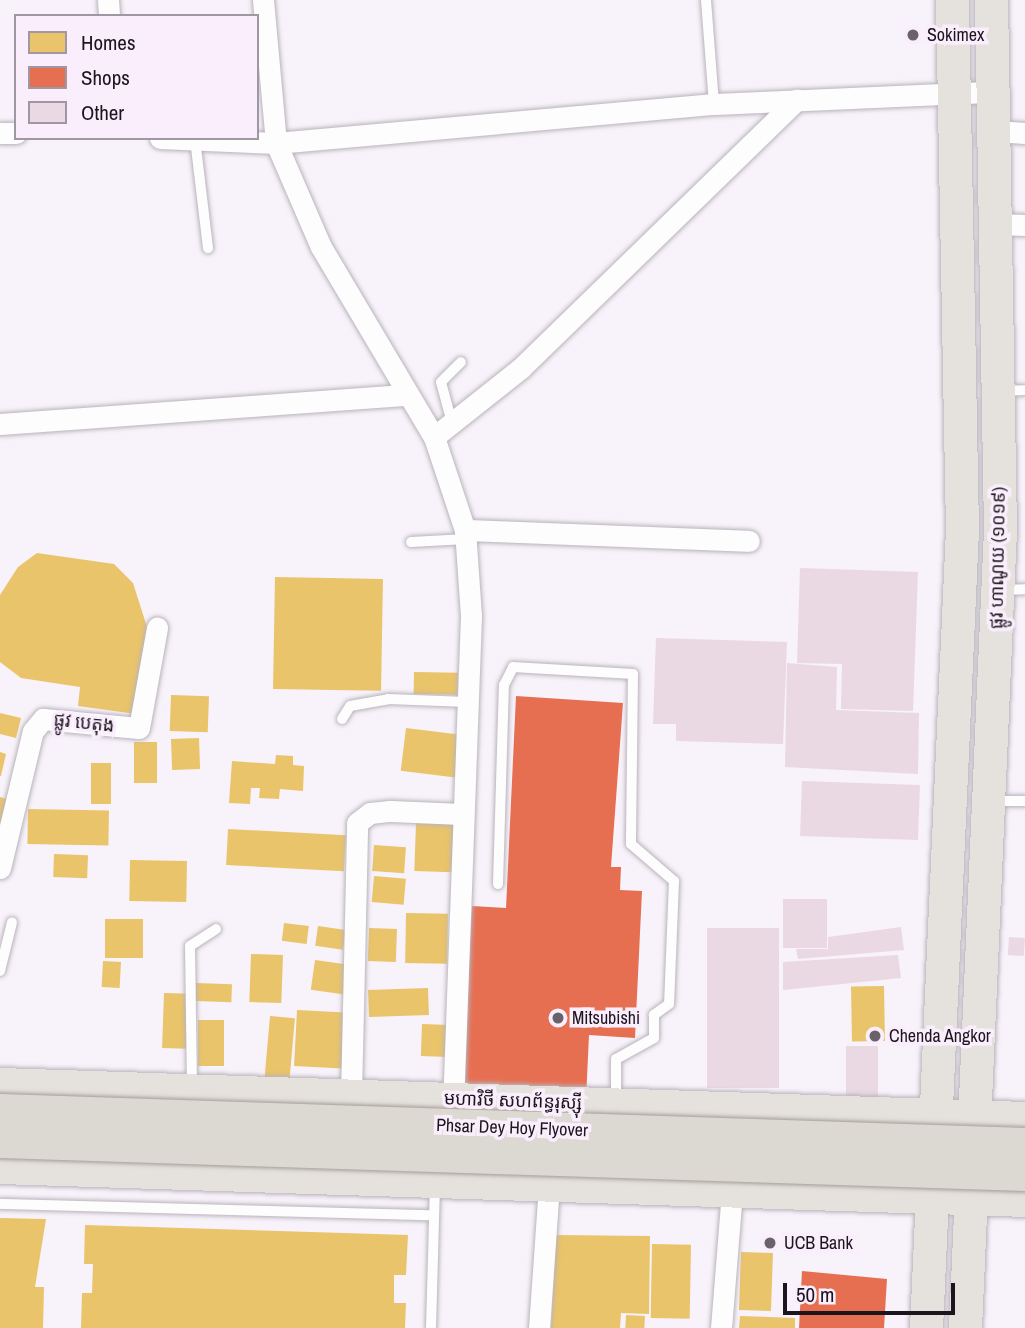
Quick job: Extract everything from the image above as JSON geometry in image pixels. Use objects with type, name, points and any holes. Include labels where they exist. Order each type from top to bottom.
[{"type":"highway","name":"Phsar Dey Hoy Flyover","points":[[0,1111],[1025,1146]]},
{"type":"highway","name":"Phsar Dey Hoy Flyover","points":[[0,1140],[1025,1173]]},
{"type":"main road","name":"ផ្លូវ ហាណូយ (១០១៩)","points":[[926,1328],[940,1115],[962,530],[952,0]]},
{"type":"main road","name":"ផ្លូវ ហាណូយ (១០១៩)","points":[[965,1328],[979,1116],[989,801],[1012,589],[1010,132],[994,92],[991,0]]},
{"type":"main road","name":"មហាវិថី សហព័ន្ធរុស្ស៊ី","points":[[0,1084],[1025,1118]]},
{"type":"main road","points":[[549,1185],[572,1172],[582,1146],[574,1121],[550,1102]]},
{"type":"main road","points":[[0,1167],[1025,1200]]},
{"type":"street","points":[[263,0],[276,143],[320,247],[404,395],[434,437],[466,535],[467,702],[453,1099]]},
{"type":"street","points":[[215,140],[276,143],[714,104],[994,92]]},
{"type":"street","points":[[434,437],[521,369],[797,100]]},
{"type":"street","points":[[0,424],[404,395]]},
{"type":"street","points":[[466,535],[749,541]]},
{"type":"street","name":"ផ្លូវ បេតុង","points":[[0,868],[33,731],[43,719],[139,728],[157,628]]},
{"type":"street","points":[[351,1096],[358,823],[370,813],[390,811],[463,814]]},
{"type":"street","points":[[539,1328],[549,1185]]},
{"type":"street","points":[[721,1328],[732,1191]]},
{"type":"lane","points":[[706,0],[714,104]]},
{"type":"lane","points":[[195,140],[208,248]]},
{"type":"lane","points":[[452,423],[441,382],[461,362]]},
{"type":"lane","points":[[411,542],[466,535]]},
{"type":"lane","points":[[498,884],[504,685],[513,667],[633,674],[631,844],[674,881],[670,1004],[654,1015],[654,1038],[616,1059],[616,1104]]},
{"type":"lane","points":[[342,719],[350,706],[388,699],[467,702]]},
{"type":"lane","points":[[989,801],[1025,802]]},
{"type":"lane","points":[[0,971],[12,922]]},
{"type":"lane","points":[[192,1090],[190,946],[216,929]]},
{"type":"lane","points":[[430,1328],[435,1181]]},
{"type":"lane","points":[[0,1204],[435,1215]]},
{"type":"building: Homes","points":[[37,553],[114,564],[133,583],[147,627],[136,714],[78,706],[80,687],[21,678],[0,662],[0,595],[18,567]]},
{"type":"building: Homes","points":[[275,577],[383,579],[381,691],[273,689]]},
{"type":"building: Homes","points":[[414,672],[458,673],[458,695],[414,694]]},
{"type":"building: Homes","points":[[171,695],[209,696],[208,732],[170,731]]},
{"type":"building: Homes","points":[[0,713],[21,718],[16,738],[0,734]]},
{"type":"building: Homes","points":[[406,728],[463,735],[457,778],[401,771]]},
{"type":"building: Homes","points":[[199,738],[200,769],[172,770],[171,739]]},
{"type":"building: Homes","points":[[134,742],[157,742],[157,783],[134,783]]},
{"type":"building: Homes","points":[[0,752],[6,754],[1,776],[0,776]]},
{"type":"building: Homes","points":[[276,755],[293,756],[293,765],[304,766],[303,791],[280,789],[279,799],[259,798],[260,788],[251,788],[250,804],[229,803],[232,761],[275,764]]},
{"type":"building: Homes","points":[[91,763],[111,763],[111,804],[91,804]]},
{"type":"building: Homes","points":[[0,797],[7,799],[1,822],[0,822]]},
{"type":"building: Homes","points":[[28,809],[109,810],[108,845],[27,844]]},
{"type":"building: Homes","points":[[416,823],[462,825],[460,873],[414,871]]},
{"type":"building: Homes","points":[[228,829],[346,835],[344,871],[226,865]]},
{"type":"building: Homes","points":[[374,845],[406,847],[404,873],[372,871]]},
{"type":"building: Homes","points":[[54,854],[88,855],[87,878],[53,877]]},
{"type":"building: Homes","points":[[130,860],[187,861],[186,902],[129,901]]},
{"type":"building: Homes","points":[[374,876],[406,879],[404,905],[372,902]]},
{"type":"building: Homes","points":[[406,913],[448,914],[447,964],[405,963]]},
{"type":"building: Homes","points":[[105,919],[143,919],[143,958],[105,958]]},
{"type":"building: Homes","points":[[284,923],[309,926],[307,944],[282,941]]},
{"type":"building: Homes","points":[[318,926],[346,930],[343,950],[315,946]]},
{"type":"building: Homes","points":[[369,928],[397,929],[396,962],[368,961]]},
{"type":"building: Homes","points":[[251,954],[283,955],[281,1003],[249,1002]]},
{"type":"building: Homes","points":[[315,960],[351,965],[346,995],[311,990]]},
{"type":"building: Homes","points":[[103,961],[121,962],[120,988],[102,987]]},
{"type":"building: Homes","points":[[196,983],[232,984],[231,1002],[195,1001]]},
{"type":"building: Homes","points":[[884,986],[885,1041],[852,1042],[851,987]]},
{"type":"building: Homes","points":[[428,988],[429,1015],[369,1017],[368,990]]},
{"type":"building: Homes","points":[[164,993],[189,994],[187,1049],[162,1048]]},
{"type":"building: Homes","points":[[297,1010],[350,1013],[347,1069],[294,1066]]},
{"type":"building: Homes","points":[[270,1016],[295,1018],[290,1079],[265,1077]]},
{"type":"building: Homes","points":[[198,1020],[224,1020],[224,1066],[198,1066]]},
{"type":"building: Homes","points":[[422,1024],[449,1025],[448,1057],[421,1056]]},
{"type":"building: Homes","points":[[0,1218],[46,1219],[35,1287],[44,1287],[43,1328],[0,1328]]},
{"type":"building: Homes","points":[[85,1225],[408,1235],[406,1275],[394,1275],[394,1303],[406,1303],[405,1328],[81,1328],[82,1293],[92,1293],[93,1264],[84,1264]]},
{"type":"building: Homes","points":[[556,1235],[650,1236],[649,1314],[621,1313],[620,1328],[551,1328]]},
{"type":"building: Homes","points":[[652,1244],[691,1245],[690,1319],[651,1318]]},
{"type":"building: Homes","points":[[741,1252],[773,1253],[771,1311],[739,1310]]},
{"type":"building: Homes","points":[[626,1315],[645,1316],[644,1328],[625,1328]]},
{"type":"building: Homes","points":[[740,1316],[795,1318],[795,1328],[739,1328]]},
{"type":"building: Shops","points":[[516,696],[623,703],[611,867],[621,867],[620,890],[642,891],[635,1038],[589,1035],[586,1099],[462,1093],[472,906],[506,908]]},
{"type":"building: Shops","points":[[802,1271],[887,1279],[884,1328],[799,1328]]},
{"type":"building: Other","points":[[800,568],[918,572],[913,711],[841,709],[842,664],[797,663]]},
{"type":"building: Other","points":[[656,638],[787,642],[783,744],[676,741],[676,724],[653,724]]},
{"type":"building: Other","points":[[787,663],[837,667],[836,710],[919,713],[918,774],[785,767]]},
{"type":"building: Other","points":[[802,781],[920,785],[918,840],[800,836]]},
{"type":"building: Other","points":[[783,899],[827,899],[827,948],[783,948]]},
{"type":"building: Other","points":[[901,927],[904,950],[798,959],[796,949],[828,949],[828,937]]},
{"type":"building: Other","points":[[707,928],[779,928],[779,1088],[707,1088]]},
{"type":"building: Other","points":[[1009,937],[1025,938],[1024,956],[1008,955]]},
{"type":"building: Other","points":[[898,955],[901,978],[783,990],[783,962]]},
{"type":"building: Other","points":[[846,1046],[878,1046],[878,1102],[846,1102]]},
{"type":"place","name":"Sokimex","points":[[913,35]]},
{"type":"place","name":"Mitsubishi","points":[[558,1018]]},
{"type":"place","name":"Chenda Angkor","points":[[875,1036]]},
{"type":"place","name":"UCB Bank","points":[[770,1243]]}]
